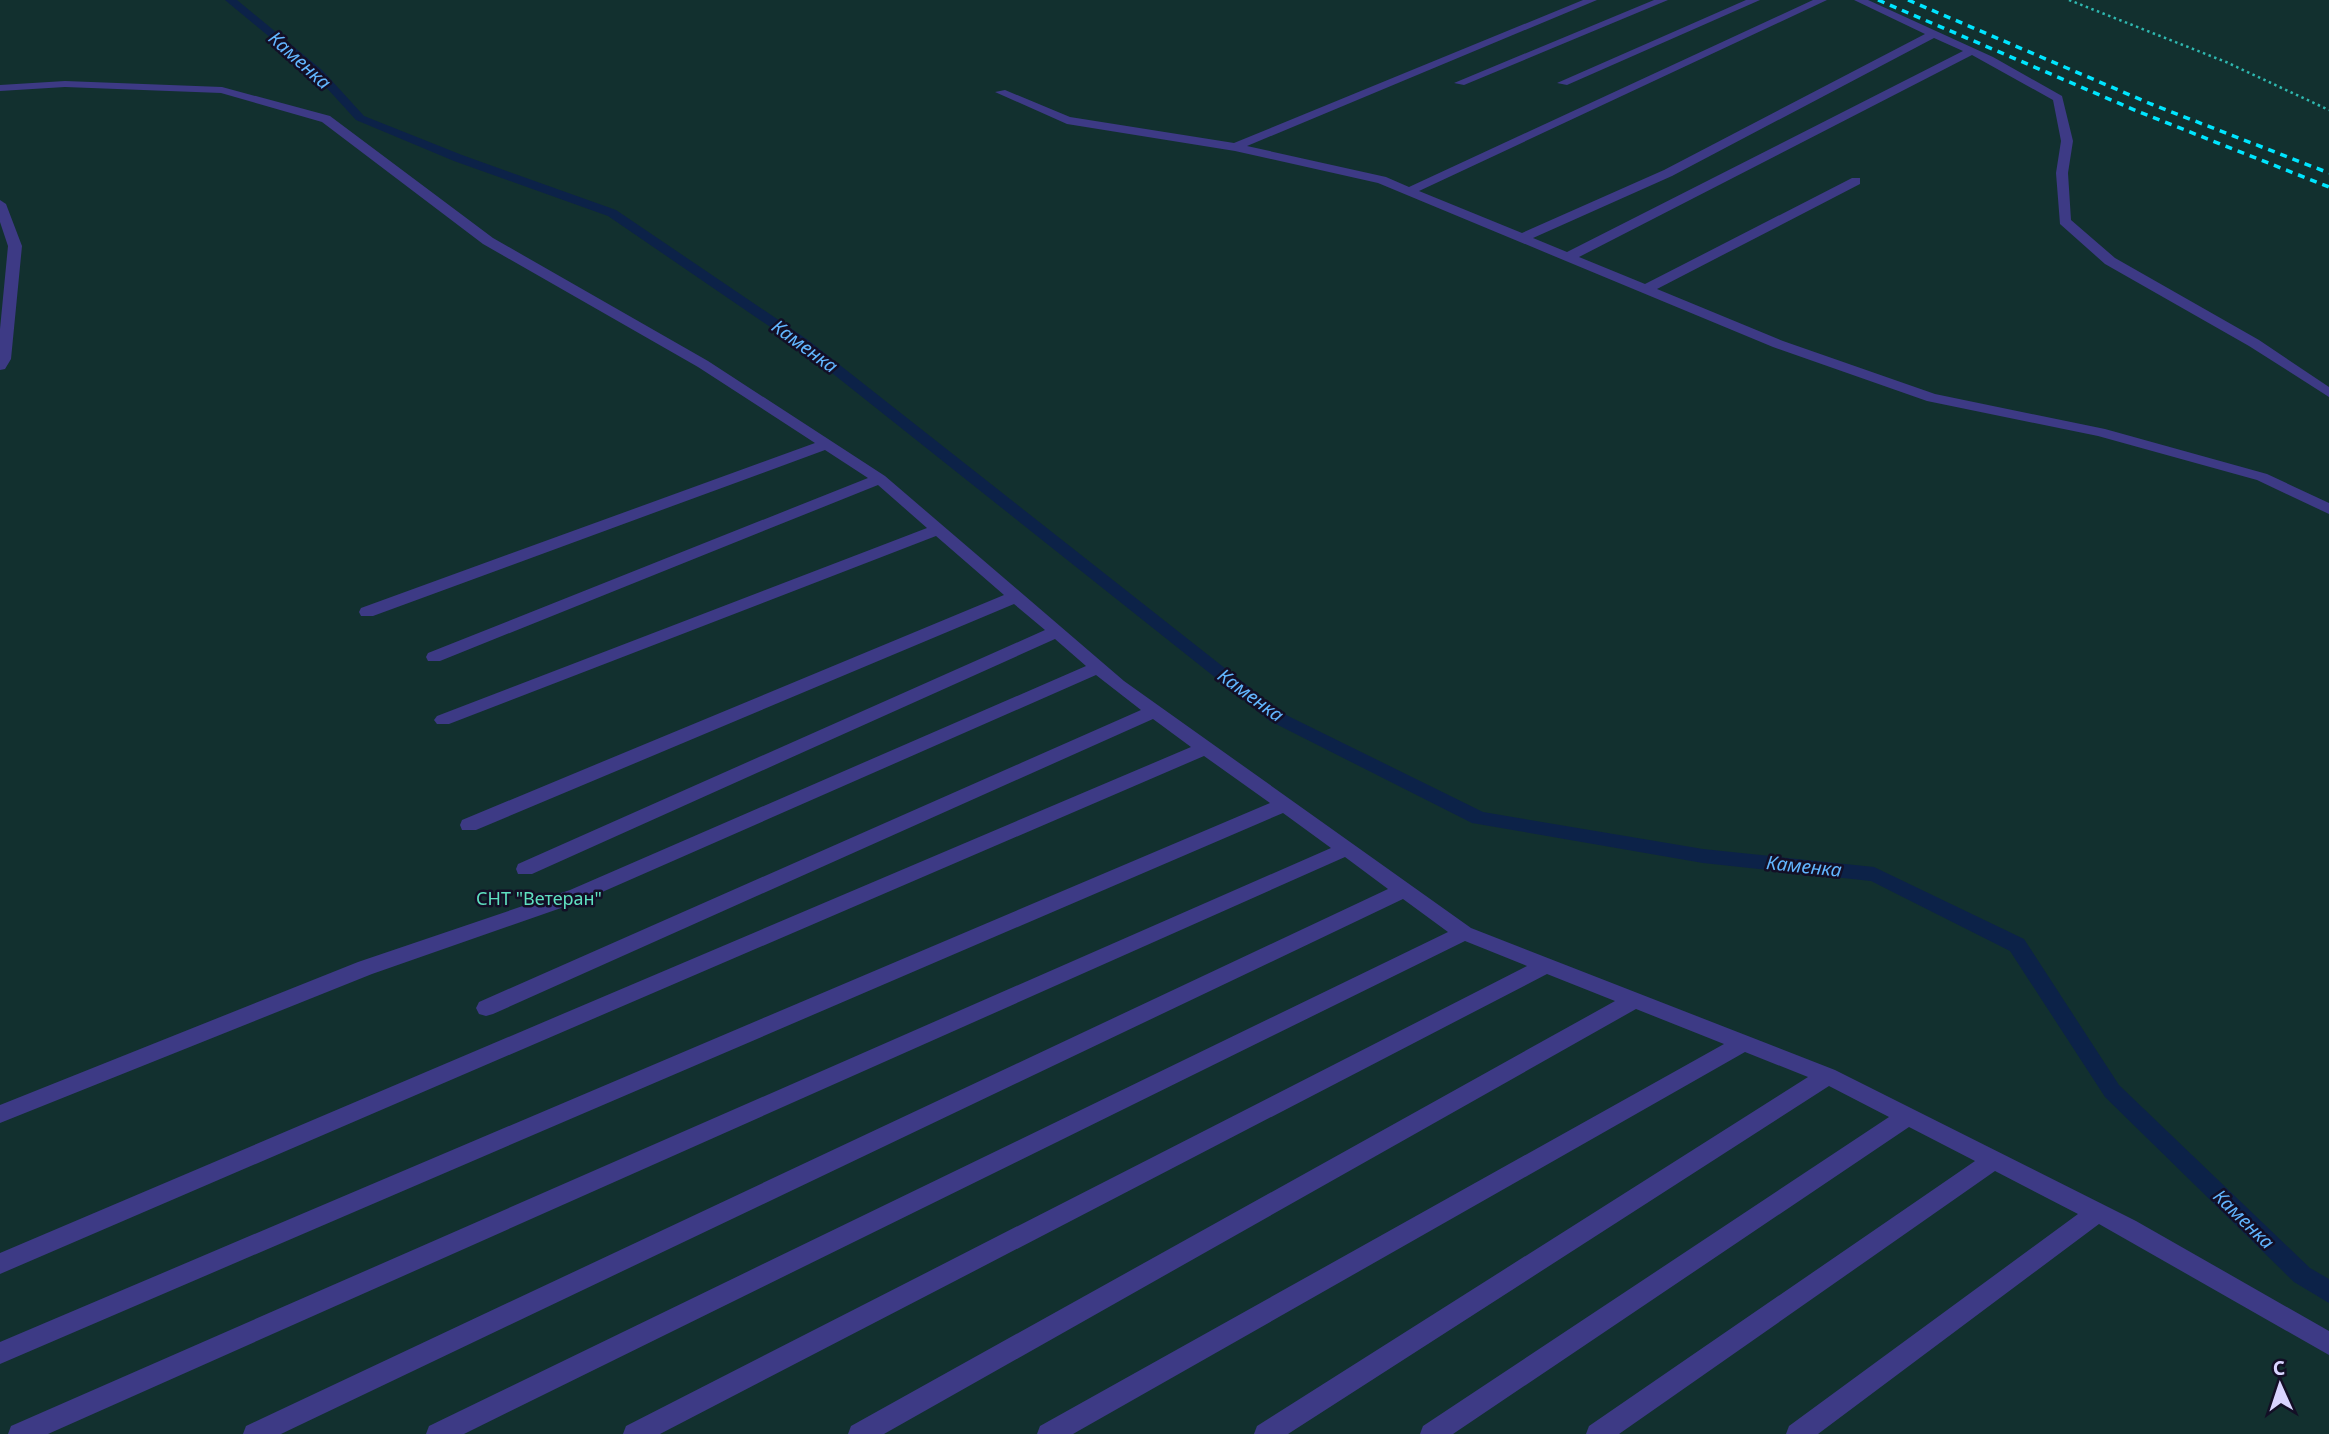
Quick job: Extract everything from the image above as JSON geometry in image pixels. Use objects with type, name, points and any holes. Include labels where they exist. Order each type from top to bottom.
[{"type":"street","points":[[1235,147],[1361,98],[1592,0]]},
{"type":"street","points":[[1460,83],[1663,0]]},
{"type":"street","points":[[1563,83],[1755,0]]},
{"type":"street","points":[[1409,191],[1822,0]]},
{"type":"street","points":[[1860,0],[1972,51],[2058,98],[2067,141],[2062,173],[2065,220],[2110,261],[2254,342],[2329,393]]},
{"type":"street","points":[[1521,238],[1668,173],[1934,34]]},
{"type":"street","points":[[1568,257],[1972,51]]},
{"type":"street","points":[[0,88],[65,84],[222,90],[326,119],[488,241],[703,365],[880,479],[1097,668],[1464,933],[1828,1076],[2097,1213],[2329,1344]]},
{"type":"street","points":[[1001,92],[1067,120],[1235,147],[1382,180],[1778,344],[1932,398],[2100,432],[2262,477],[2329,509]]},
{"type":"street","points":[[1646,289],[1856,181]]},
{"type":"street","points":[[0,204],[15,246],[4,359],[0,366]]},
{"type":"street","points":[[367,612],[826,444]]},
{"type":"street","points":[[434,657],[880,479]]},
{"type":"street","points":[[443,720],[938,530]]},
{"type":"street","points":[[469,825],[1015,597]]},
{"type":"street","points":[[525,869],[1056,632]]},
{"type":"street","points":[[0,1114],[365,968],[577,895],[1097,668]]},
{"type":"street","points":[[486,1008],[1154,711]]},
{"type":"street","points":[[0,1264],[1205,748]]},
{"type":"street","points":[[0,1353],[1284,805]]},
{"type":"street","points":[[20,1434],[1346,849]]},
{"type":"street","points":[[255,1434],[1404,890]]},
{"type":"street","points":[[438,1434],[1464,933]]},
{"type":"street","points":[[635,1434],[1547,965]]},
{"type":"street","points":[[860,1434],[1635,1000]]},
{"type":"street","points":[[1049,1434],[1744,1043]]},
{"type":"street","points":[[1266,1434],[1828,1076]]},
{"type":"street","points":[[1432,1434],[1908,1116]]},
{"type":"street","points":[[1598,1434],[1994,1160]]},
{"type":"street","points":[[1798,1434],[2097,1213]]},
{"type":"path","points":[[2069,0],[2226,62],[2329,110]]},
{"type":"green space","name":"СНТ \"Ветеран\"","points":[[0,0],[2329,0],[2329,1434],[0,1434]]},
{"type":"waterway","name":"Каменка","points":[[230,0],[318,72],[360,118],[458,158],[612,213],[803,343],[1276,717],[1479,818],[1703,856],[1874,874],[2017,945],[2112,1091],[2302,1275],[2329,1292]]},
{"type":"railway","points":[[1878,0],[2137,111],[2329,187]]},
{"type":"railway","points":[[1908,0],[2151,104],[2329,173]]}]
